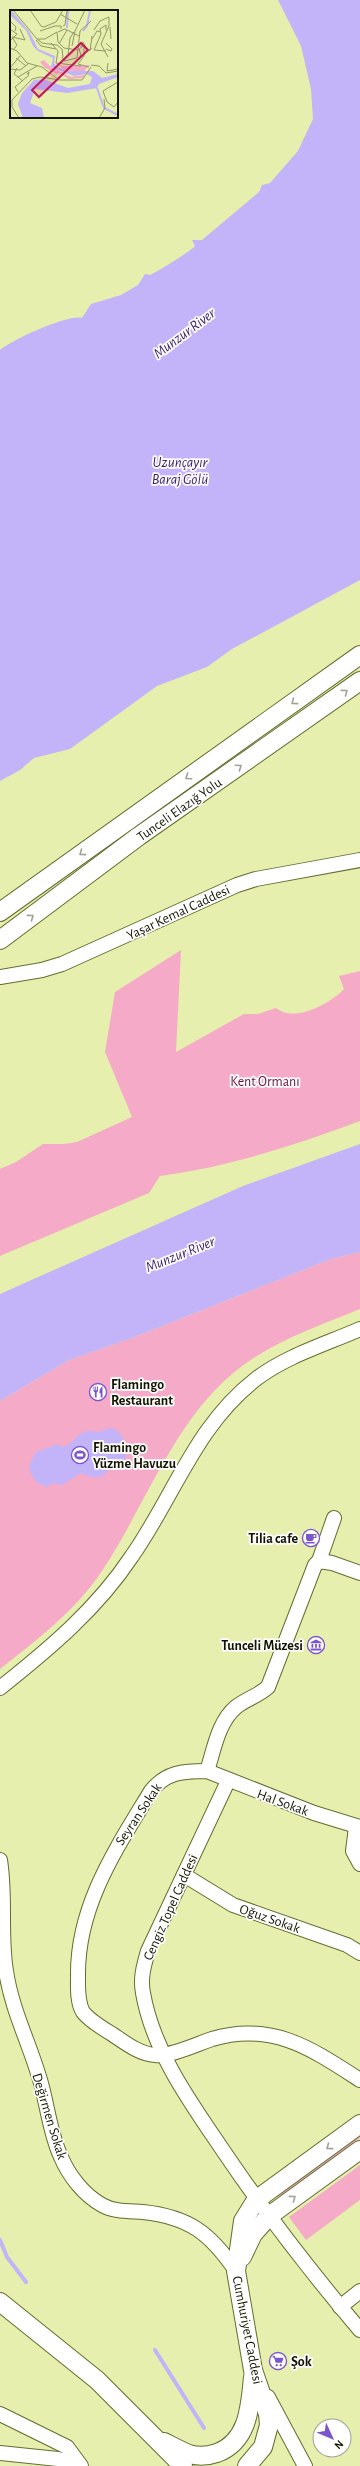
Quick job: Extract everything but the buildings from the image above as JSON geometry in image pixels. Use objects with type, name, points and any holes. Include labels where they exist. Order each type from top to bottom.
[{"type":"main road","name":"Tunceli Elazığ Yolu","points":[[0,912],[360,655]]},
{"type":"main road","name":"Tunceli Elazığ Yolu","points":[[0,940],[139,836],[360,681]]},
{"type":"main road","name":"Cumhuriyet Caddesi","points":[[247,2466],[263,2447],[269,2425],[268,2414],[253,2370],[236,2271],[241,2228],[249,2209],[256,2200],[360,2124]]},
{"type":"main road","points":[[236,2271],[253,2234],[269,2216],[360,2150]]},
{"type":"main road","points":[[0,2302],[97,2380],[183,2466]]},
{"type":"main road","points":[[156,2438],[189,2454],[200,2456],[224,2450],[235,2442],[246,2421],[253,2370]]},
{"type":"street","name":"Yaşar Kemal Caddesi","points":[[0,977],[42,970],[62,964],[237,885],[360,860]]},
{"type":"street","points":[[0,1688],[63,1636],[113,1582],[133,1556],[199,1440],[231,1401],[271,1369],[360,1329]]},
{"type":"street","points":[[207,1772],[228,1716],[237,1706],[261,1693],[268,1687],[311,1571],[319,1561],[334,1518]]},
{"type":"street","points":[[319,1561],[332,1563],[360,1573]]},
{"type":"street","name":"Seyran Sokak","points":[[163,2055],[150,2054],[138,2049],[98,2025],[83,2011],[78,1996],[78,1944],[103,1872],[151,1791],[160,1780],[170,1774],[188,1771],[207,1772]]},
{"type":"street","name":"Hal Sokak","points":[[207,1772],[228,1781],[358,1827]]},
{"type":"street","name":"Cengiz Topel Caddesi","points":[[228,1781],[150,1944],[142,1974],[142,1991],[149,2019],[163,2055],[206,2126],[256,2200],[340,2307],[360,2330]]},
{"type":"street","points":[[358,1827],[353,1851],[360,1864]]},
{"type":"street","name":"Değirmen Sokak","points":[[0,1860],[3,1879],[6,1971],[12,2000],[42,2086],[61,2158],[77,2183],[102,2205],[113,2210],[148,2213],[188,2223],[213,2241],[236,2271]]},
{"type":"street","name":"Oğuz Sokak","points":[[184,1875],[233,1905],[347,1945],[360,1953]]},
{"type":"street","points":[[163,2055],[225,2036],[263,2033],[302,2044],[360,2080]]},
{"type":"street","points":[[340,2307],[360,2291]]},
{"type":"street","points":[[253,2370],[306,2466]]},
{"type":"street","points":[[0,2414],[67,2446],[80,2466]]},
{"type":"street","points":[[0,2453],[58,2459],[80,2466]]},
{"type":"green space","name":"Kent Ormanı","points":[[181,950],[176,1052],[244,1014],[258,1014],[276,1008],[284,1012],[294,1014],[302,1013],[318,1007],[339,994],[344,989],[339,976],[360,971],[360,1121],[287,1147],[262,1154],[211,1167],[160,1176],[149,1193],[0,1256],[0,1169],[16,1162],[43,1144],[64,1144],[77,1142],[132,1117],[105,1052],[115,992]]},
{"type":"green space","points":[[360,1252],[360,1309],[310,1329],[276,1345],[245,1364],[231,1375],[211,1395],[192,1417],[176,1442],[117,1546],[92,1585],[55,1624],[0,1669],[0,1401],[69,1360],[132,1338],[331,1259]]},
{"type":"green space","points":[[360,2131],[360,2138],[281,2197],[278,2195]]},
{"type":"green space","points":[[360,2165],[360,2200],[306,2240],[289,2217]]},
{"type":"water","name":"Uzunçayır Baraj Gölü","points":[[278,0],[360,0],[360,580],[232,649],[207,667],[157,686],[70,749],[34,758],[20,770],[0,781],[0,350],[16,340],[40,329],[65,320],[82,318],[91,304],[121,295],[138,285],[145,274],[150,275],[181,257],[195,246],[192,240],[202,240],[259,192],[262,185],[270,183],[298,151],[313,119],[311,89],[301,46]]},
{"type":"water","name":"Munzur River","points":[[360,1144],[360,1252],[331,1259],[132,1338],[69,1360],[0,1401],[0,1294],[243,1186]]},
{"type":"water","name":"Flamingo Yüzme Havuzu","points":[[109,1428],[119,1432],[124,1442],[126,1464],[123,1467],[110,1467],[104,1475],[97,1478],[81,1473],[62,1485],[53,1483],[47,1487],[37,1482],[31,1474],[29,1466],[36,1452],[58,1444],[63,1447],[66,1446],[84,1432],[98,1432]]},
{"type":"waterway","points":[[0,2240],[7,2257],[26,2282]]},
{"type":"waterway","points":[[155,2350],[204,2428]]},
{"type":"place","name":"Flamingo Restaurant","points":[[98,1392]]},
{"type":"place","name":"Flamingo Yüzme Havuzu","points":[[80,1455]]},
{"type":"place","name":"Tilia cafe","points":[[311,1538]]},
{"type":"place","name":"Tunceli Müzesi","points":[[316,1645]]},
{"type":"place","name":"Şok","points":[[278,2361]]}]
